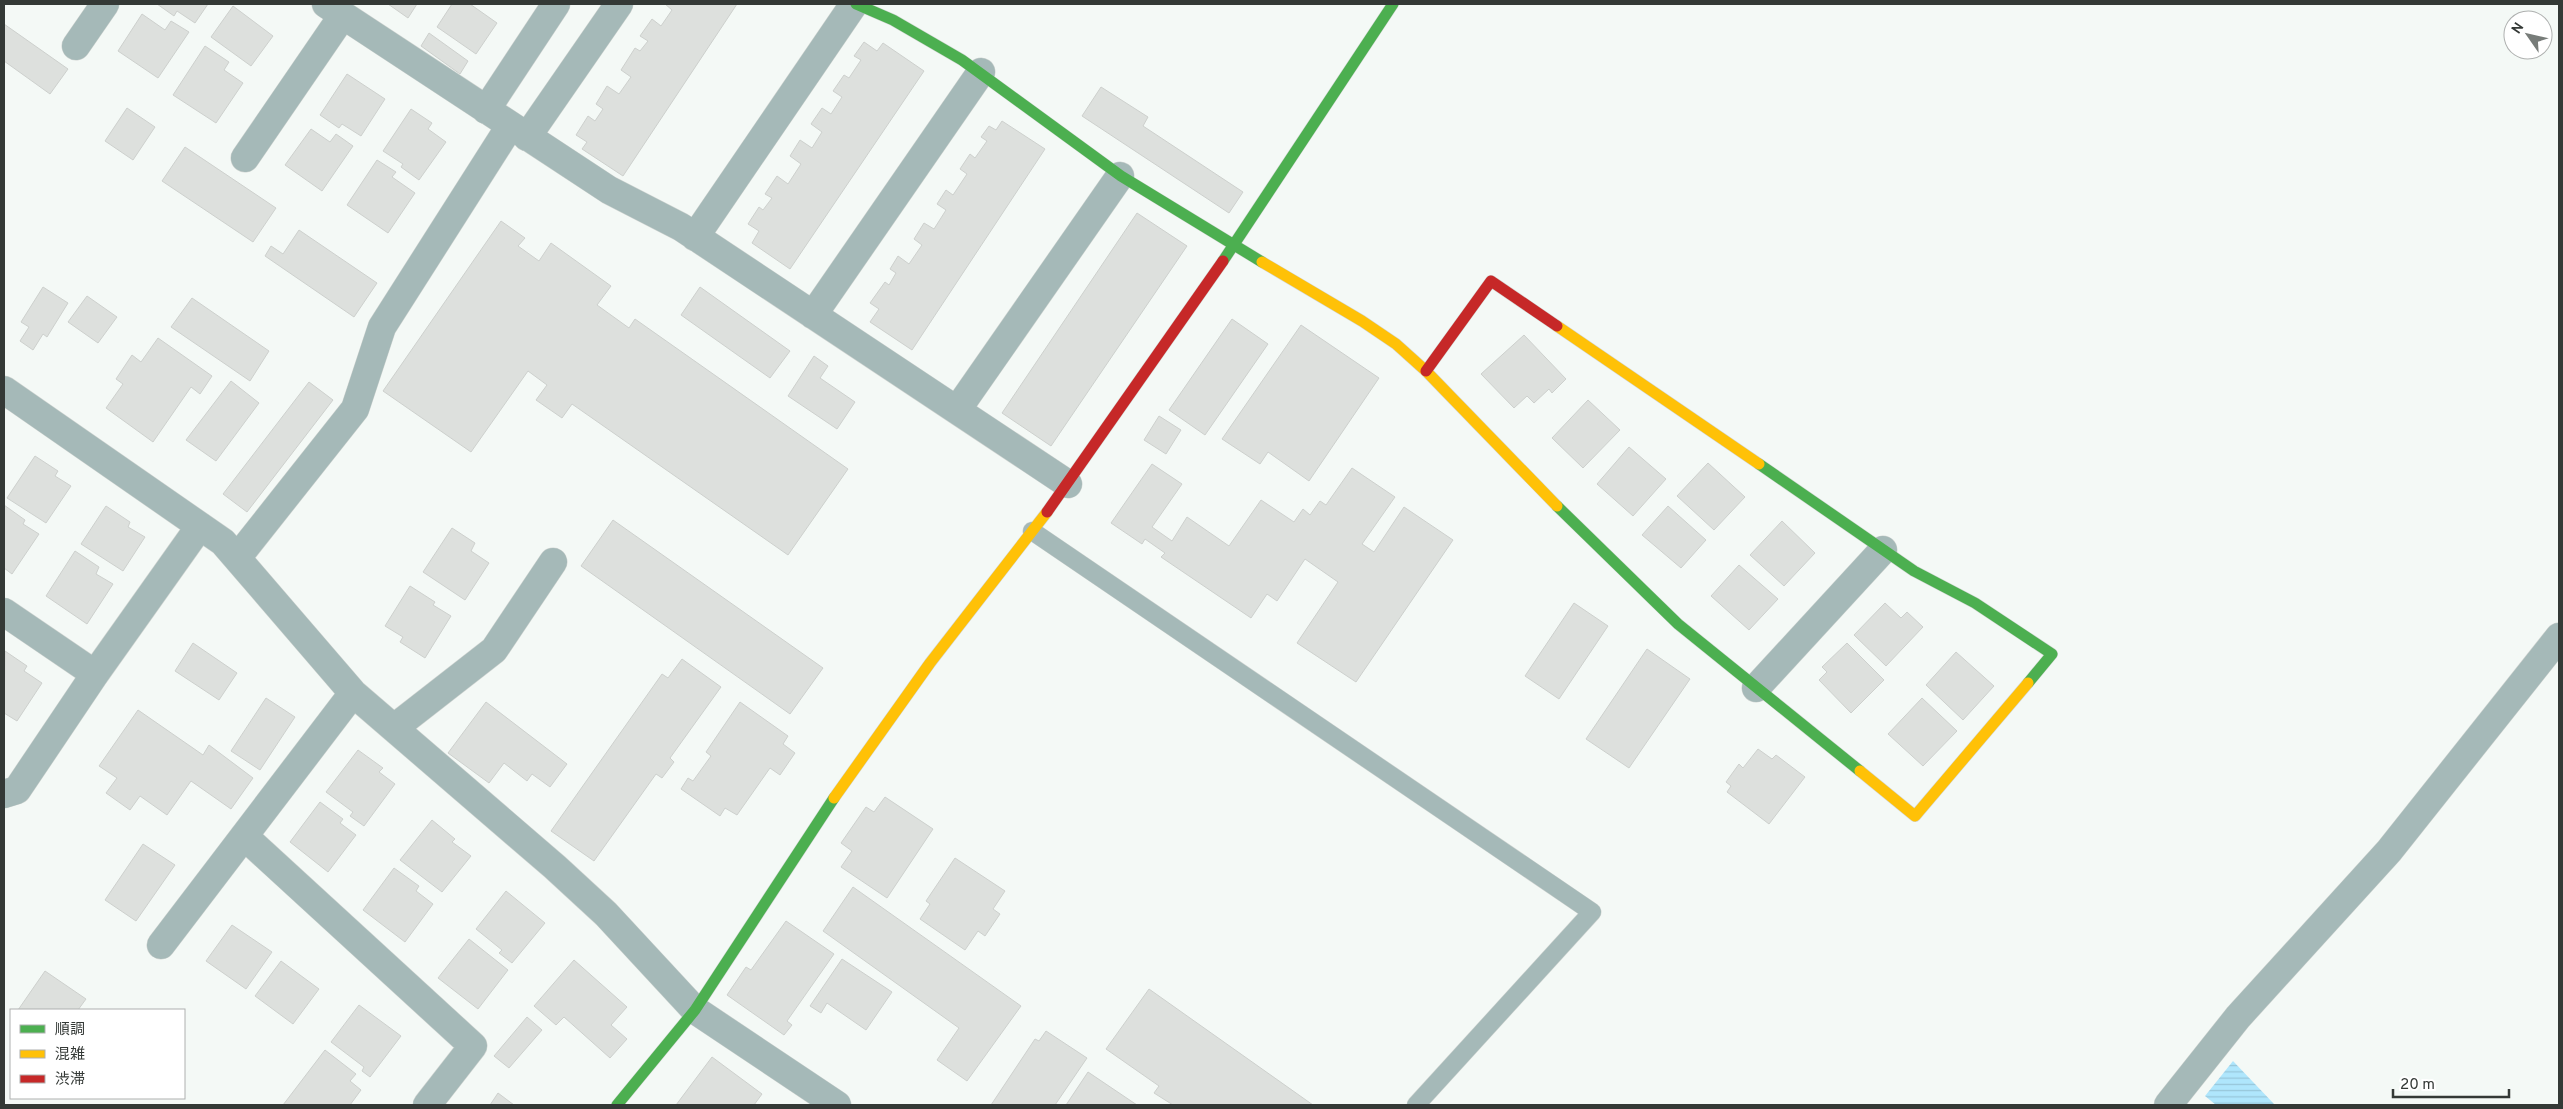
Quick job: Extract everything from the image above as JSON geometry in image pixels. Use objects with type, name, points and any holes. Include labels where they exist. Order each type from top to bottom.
[{"type":"street","points":[[76,46],[105,4]]},
{"type":"street","points":[[486,110],[556,4]]},
{"type":"street","points":[[237,558],[355,409],[382,327],[518,131],[619,4]]},
{"type":"street","points":[[695,236],[855,4],[886,15],[955,53],[1120,176],[1234,246],[1370,324],[1406,350],[1426,371],[1546,495],[1678,624],[1915,816],[2052,654],[1975,603],[1914,572],[1491,281],[1426,371]]},
{"type":"street","points":[[617,1105],[695,1010],[854,768],[930,663],[1068,484],[1234,246],[1364,45],[1393,4]]},
{"type":"street","points":[[245,158],[334,10],[609,190],[695,236],[1068,484]]},
{"type":"street","points":[[813,314],[981,72]]},
{"type":"street","points":[[957,410],[1120,176]]},
{"type":"street","points":[[4,390],[223,542],[353,693],[555,867],[606,914],[695,1010],[837,1105]]},
{"type":"street","points":[[4,794],[17,790],[95,674],[200,526]]},
{"type":"street","points":[[1756,688],[1883,550]]},
{"type":"street","points":[[394,728],[494,650],[553,562]]},
{"type":"street","points":[[4,612],[95,674]]},
{"type":"street","points":[[2168,1105],[2238,1017],[2389,851],[2559,636]]},
{"type":"street","points":[[161,945],[353,693]]},
{"type":"street","points":[[244,836],[473,1046],[426,1105]]},
{"type":"lane","points":[[1032,531],[1592,912],[1416,1105]]},
{"type":"water","points":[[2233,1061],[2275,1105],[2216,1105],[2205,1096]]},
{"type":"building","points":[[157,4],[208,4],[195,23],[177,11],[174,16]]},
{"type":"building","points":[[388,4],[417,4],[408,18]]},
{"type":"building","points":[[452,4],[470,4],[497,23],[476,54],[437,27]]},
{"type":"building","points":[[665,4],[737,4],[623,176],[582,149],[587,142],[576,135],[588,116],[595,121],[603,109],[596,104],[607,86],[619,94],[631,77],[621,70],[635,48],[640,51],[648,41],[640,36],[652,19],[661,26],[672,10]]},
{"type":"building","points":[[233,6],[273,36],[251,66],[211,37]]},
{"type":"building","points":[[142,14],[165,30],[171,21],[189,32],[158,78],[118,51]]},
{"type":"building","points":[[4,24],[68,69],[50,94],[4,61]]},
{"type":"building","points":[[429,33],[468,61],[460,74],[421,46]]},
{"type":"building","points":[[864,42],[877,51],[883,43],[924,71],[790,269],[752,243],[759,231],[748,224],[759,207],[763,210],[772,198],[765,194],[777,176],[788,184],[801,164],[790,156],[800,140],[812,148],[822,132],[811,124],[822,108],[831,114],[842,97],[833,91],[844,75],[849,78],[861,60],[854,56]]},
{"type":"building","points":[[205,46],[229,62],[224,70],[243,83],[216,123],[173,95]]},
{"type":"building","points":[[347,74],[385,99],[361,136],[342,124],[339,128],[320,115]]},
{"type":"building","points":[[1101,87],[1148,117],[1143,126],[1243,192],[1229,213],[1082,116]]},
{"type":"building","points":[[127,108],[155,127],[133,160],[105,141]]},
{"type":"building","points":[[411,109],[432,123],[428,129],[446,142],[419,180],[401,167],[403,164],[383,151]]},
{"type":"building","points":[[1002,121],[1045,149],[912,350],[870,322],[879,309],[870,303],[885,282],[889,285],[896,273],[890,269],[898,256],[909,264],[922,245],[914,239],[924,223],[934,229],[946,210],[937,204],[946,190],[953,195],[967,174],[960,169],[970,154],[975,158],[987,141],[981,137],[989,126],[996,130]]},
{"type":"building","points":[[311,129],[330,142],[336,134],[353,146],[322,191],[285,165]]},
{"type":"building","points":[[185,147],[276,208],[253,242],[162,181]]},
{"type":"building","points":[[377,160],[396,172],[392,177],[415,193],[388,233],[347,205]]},
{"type":"building","points":[[1137,213],[1187,246],[1051,446],[1002,413]]},
{"type":"building","points":[[501,221],[525,238],[518,246],[539,261],[551,243],[611,286],[597,305],[629,328],[635,319],[848,469],[788,555],[572,404],[562,418],[536,400],[547,385],[528,371],[471,452],[383,391]]},
{"type":"building","points":[[299,230],[377,283],[354,317],[265,256],[271,246],[283,254]]},
{"type":"building","points":[[43,287],[68,303],[47,337],[43,334],[33,350],[20,341],[29,327],[21,322]]},
{"type":"building","points":[[700,287],[790,351],[770,378],[681,315]]},
{"type":"building","points":[[87,296],[117,317],[98,343],[68,322]]},
{"type":"building","points":[[192,298],[269,351],[250,381],[171,327]]},
{"type":"building","points":[[1232,319],[1268,344],[1205,435],[1169,410]]},
{"type":"building","points":[[1301,325],[1379,378],[1309,481],[1268,452],[1260,464],[1222,439]]},
{"type":"building","points":[[1524,335],[1566,379],[1552,393],[1549,389],[1534,403],[1527,396],[1514,408],[1481,374]]},
{"type":"building","points":[[158,338],[212,376],[200,394],[191,387],[153,442],[106,408],[123,384],[116,379],[132,355],[141,362]]},
{"type":"building","points":[[814,356],[828,366],[820,378],[855,402],[837,429],[788,396]]},
{"type":"building","points":[[231,381],[259,403],[216,461],[186,440]]},
{"type":"building","points":[[309,382],[333,400],[247,512],[223,494]]},
{"type":"building","points":[[1588,400],[1620,430],[1583,468],[1552,438]]},
{"type":"building","points":[[1159,416],[1181,430],[1166,454],[1144,440]]},
{"type":"building","points":[[1629,447],[1666,479],[1633,516],[1597,484]]},
{"type":"building","points":[[35,456],[58,471],[55,476],[71,486],[46,523],[7,498]]},
{"type":"building","points":[[1708,463],[1745,497],[1714,530],[1677,496]]},
{"type":"building","points":[[1152,464],[1182,484],[1152,527],[1172,541],[1187,517],[1229,546],[1261,500],[1294,522],[1303,509],[1310,515],[1320,501],[1326,505],[1352,468],[1395,497],[1362,544],[1374,552],[1404,507],[1453,540],[1356,682],[1297,643],[1338,582],[1305,559],[1277,601],[1267,594],[1251,618],[1161,557],[1165,553],[1145,539],[1142,544],[1111,523]]},
{"type":"building","points":[[4,505],[25,520],[23,524],[39,534],[12,574],[4,568]]},
{"type":"building","points":[[106,506],[130,522],[128,527],[145,537],[123,571],[81,544]]},
{"type":"building","points":[[1668,506],[1706,540],[1681,568],[1642,535]]},
{"type":"building","points":[[613,520],[823,668],[790,714],[581,566]]},
{"type":"building","points":[[1782,521],[1815,553],[1784,586],[1750,555]]},
{"type":"building","points":[[452,528],[475,543],[471,551],[489,563],[465,600],[423,572]]},
{"type":"building","points":[[75,551],[99,567],[96,574],[113,584],[87,624],[46,596]]},
{"type":"building","points":[[1739,565],[1778,599],[1749,630],[1711,596]]},
{"type":"building","points":[[410,586],[435,602],[433,605],[451,616],[425,658],[400,642],[403,637],[385,626]]},
{"type":"building","points":[[1574,603],[1608,626],[1559,699],[1525,676]]},
{"type":"building","points":[[1885,603],[1901,618],[1907,612],[1923,627],[1886,666],[1854,635]]},
{"type":"building","points":[[193,643],[237,673],[219,700],[175,671]]},
{"type":"building","points":[[1847,643],[1884,680],[1851,713],[1819,680],[1827,672],[1822,667]]},
{"type":"building","points":[[1647,649],[1690,679],[1629,768],[1586,739]]},
{"type":"building","points":[[5,651],[27,666],[24,671],[42,683],[17,721],[4,713]]},
{"type":"building","points":[[1956,652],[1994,686],[1963,720],[1926,685]]},
{"type":"building","points":[[682,659],[721,687],[670,758],[674,762],[662,778],[656,774],[594,861],[551,831],[662,674],[668,678]]},
{"type":"building","points":[[266,698],[295,717],[260,770],[231,751]]},
{"type":"building","points":[[1922,698],[1957,731],[1923,766],[1888,734]]},
{"type":"building","points":[[486,702],[567,764],[550,787],[532,774],[527,781],[504,763],[489,783],[448,753]]},
{"type":"building","points":[[740,702],[788,736],[783,744],[795,753],[780,775],[770,768],[737,815],[725,808],[720,816],[681,789],[688,778],[693,781],[711,756],[706,752]]},
{"type":"building","points":[[138,710],[203,755],[209,745],[253,778],[231,809],[191,781],[167,815],[140,796],[130,810],[106,793],[117,778],[99,766]]},
{"type":"building","points":[[1758,749],[1772,759],[1776,755],[1805,777],[1769,824],[1727,792],[1731,786],[1726,782],[1739,764],[1743,768]]},
{"type":"building","points":[[358,750],[383,768],[379,772],[395,784],[364,826],[350,816],[353,812],[326,792]]},
{"type":"building","points":[[885,797],[933,829],[887,898],[841,867],[852,851],[841,843],[866,807],[874,812]]},
{"type":"building","points":[[320,802],[343,819],[340,823],[356,835],[328,872],[290,842]]},
{"type":"building","points":[[432,820],[455,839],[452,842],[471,856],[442,892],[400,860]]},
{"type":"building","points":[[143,844],[175,865],[136,921],[105,900]]},
{"type":"building","points":[[955,858],[1005,891],[993,909],[1000,914],[985,936],[978,931],[965,950],[920,919],[930,904],[926,901]]},
{"type":"building","points":[[394,868],[419,886],[416,891],[433,904],[405,942],[363,910]]},
{"type":"building","points":[[853,887],[1021,1006],[967,1081],[937,1060],[959,1028],[823,931]]},
{"type":"building","points":[[506,891],[545,923],[512,963],[499,953],[502,950],[476,929]]},
{"type":"building","points":[[786,921],[834,954],[787,1021],[792,1025],[784,1035],[727,995],[746,967],[751,970]]},
{"type":"building","points":[[232,925],[272,952],[246,989],[206,961]]},
{"type":"building","points":[[469,939],[508,970],[478,1009],[438,978]]},
{"type":"building","points":[[842,959],[892,992],[866,1030],[827,1003],[821,1013],[810,1006]]},
{"type":"building","points":[[574,960],[627,1007],[611,1025],[627,1039],[610,1058],[564,1017],[556,1025],[534,1006]]},
{"type":"building","points":[[281,961],[319,989],[293,1024],[255,996]]},
{"type":"building","points":[[45,971],[86,999],[79,1009],[19,1009]]},
{"type":"building","points":[[1149,989],[1313,1105],[1173,1105],[1154,1093],[1159,1086],[1106,1049]]},
{"type":"building","points":[[359,1005],[401,1036],[370,1077],[362,1071],[364,1067],[331,1042]]},
{"type":"building","points":[[527,1017],[542,1030],[509,1068],[494,1056]]},
{"type":"building","points":[[1046,1031],[1087,1058],[1055,1105],[991,1105],[1035,1039],[1039,1041]]},
{"type":"building","points":[[325,1050],[356,1074],[350,1081],[361,1090],[350,1105],[283,1105]]},
{"type":"building","points":[[712,1057],[762,1094],[754,1105],[676,1105]]},
{"type":"building","points":[[1088,1072],[1137,1105],[1066,1105]]},
{"type":"building","points":[[498,1093],[514,1105],[490,1105]]},
{"type":"traffic: fast","points":[[856,4],[893,20],[962,60],[1121,176],[1262,262]]},
{"type":"traffic: fast","points":[[1223,261],[1393,4]]},
{"type":"traffic: fast","points":[[1759,464],[1914,571],[1975,603],[2052,654],[2028,683]]},
{"type":"traffic: fast","points":[[1557,506],[1678,624],[1860,771]]},
{"type":"traffic: fast","points":[[617,1105],[695,1010],[834,798]]},
{"type":"traffic: slow","points":[[1262,262],[1362,321],[1396,344],[1426,371],[1557,506]]},
{"type":"traffic: slow","points":[[1557,326],[1759,464]]},
{"type":"traffic: slow","points":[[834,798],[930,663],[1047,512]]},
{"type":"traffic: slow","points":[[1860,771],[1915,816],[2028,683]]},
{"type":"traffic: jam","points":[[1047,512],[1223,261]]},
{"type":"traffic: jam","points":[[1426,371],[1491,281],[1557,326]]}]
